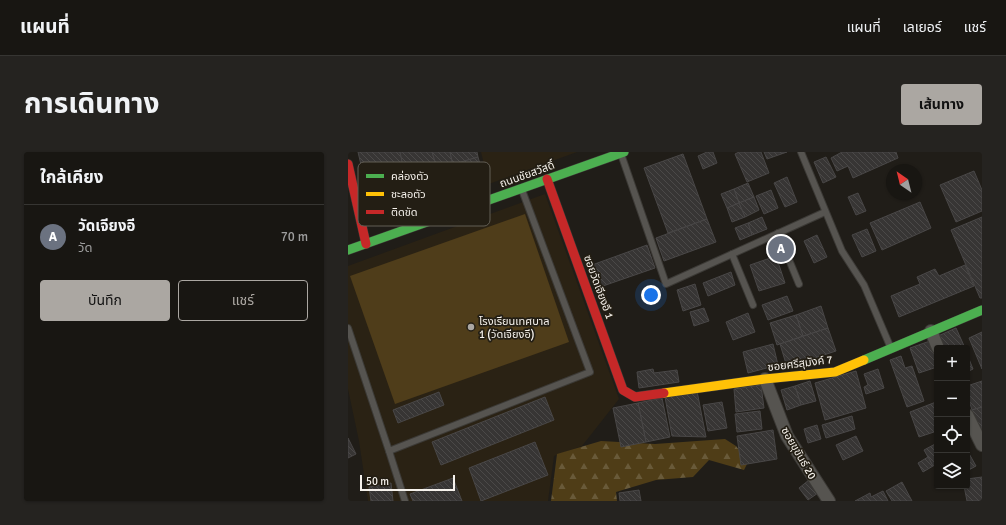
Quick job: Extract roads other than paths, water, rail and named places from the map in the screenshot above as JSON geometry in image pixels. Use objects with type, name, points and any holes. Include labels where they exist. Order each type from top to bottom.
[{"type":"street","name":"ถนนชัยสวัสดิ์","points":[[490,199],[622,153]]},
{"type":"street","points":[[348,164],[358,208]]},
{"type":"street","name":"ซอยวัดเจียงอี 1","points":[[547,179],[623,390],[635,397]]},
{"type":"street","points":[[362,226],[366,244]]},
{"type":"street","name":"ถนนชัยสวัสดิ์","points":[[348,250],[416,226]]},
{"type":"street","name":"ซอยศรีสุมังค์ 7","points":[[635,397],[764,379],[835,372],[891,350],[931,331],[982,310]]},
{"type":"street","points":[[931,331],[937,345]]},
{"type":"street","name":"ซอยขุขันธ์ 20","points":[[764,379],[787,436],[830,501]]},
{"type":"street","points":[[968,417],[982,445]]},
{"type":"lane","points":[[801,152],[842,251],[864,285],[891,350]]},
{"type":"lane","points":[[622,153],[666,284],[825,212]]},
{"type":"lane","points":[[389,450],[590,372],[521,188]]},
{"type":"lane","points":[[778,233],[799,284]]},
{"type":"lane","points":[[732,254],[753,305]]},
{"type":"lane","points":[[348,328],[405,501]]},
{"type":"place","name":"วัดเจียงอี","points":[[781,249]]},
{"type":"place","name":"โรงเรียนเทศบาล 1 (วัดเจียงอี)","points":[[471,327]]}]
